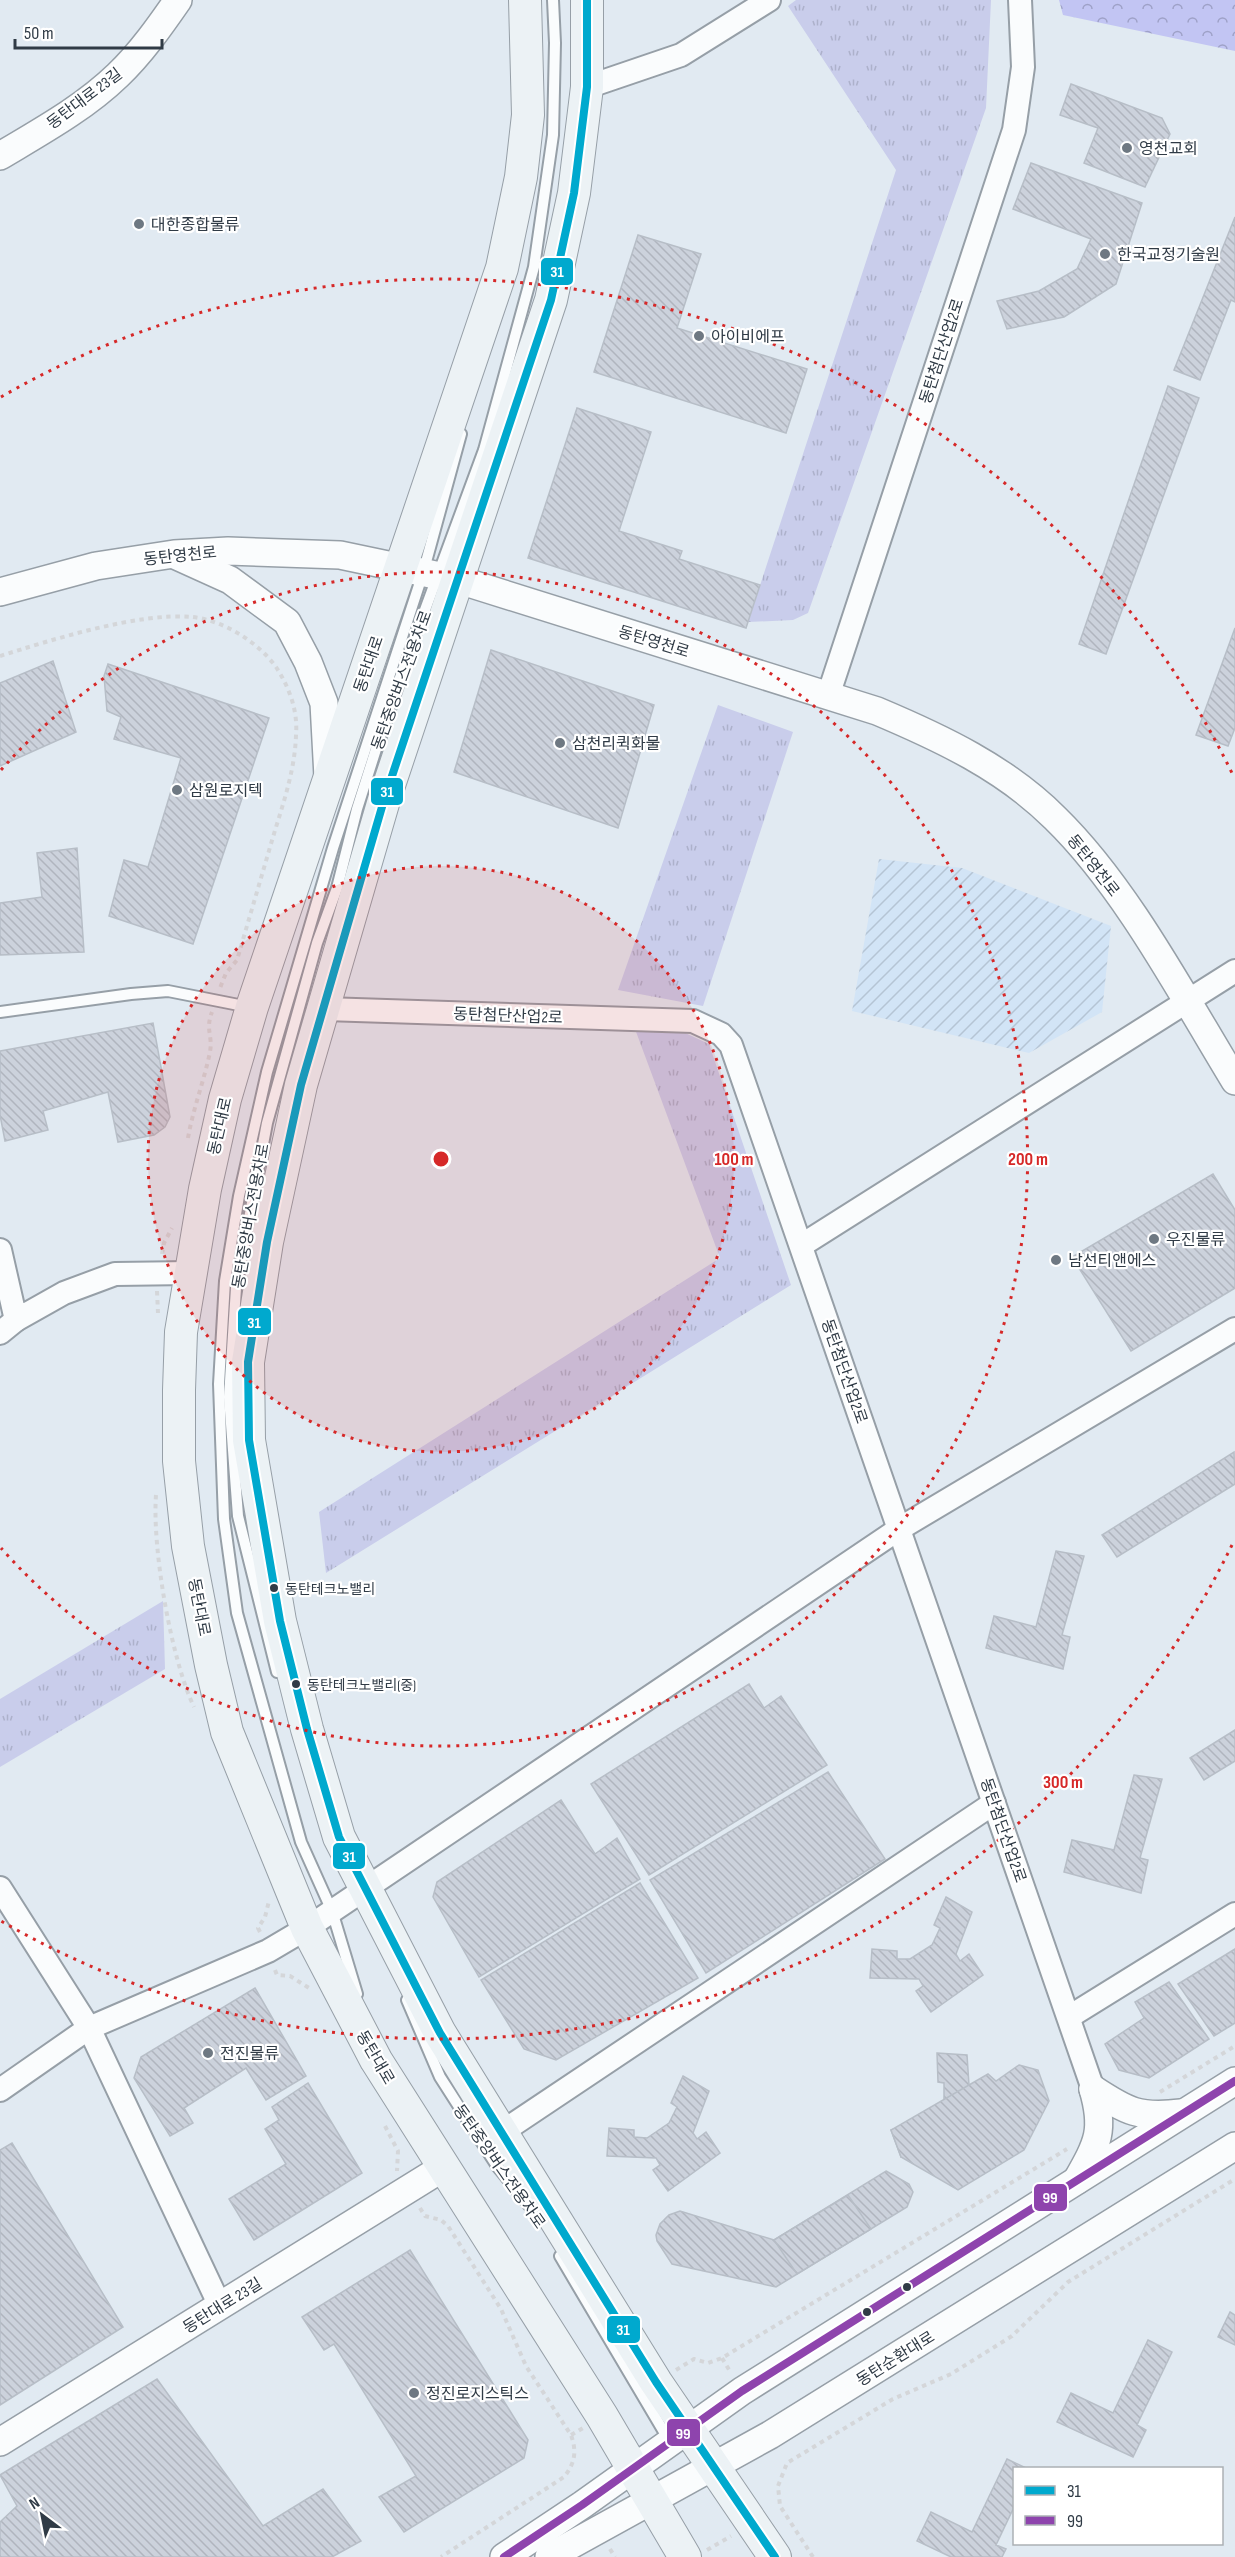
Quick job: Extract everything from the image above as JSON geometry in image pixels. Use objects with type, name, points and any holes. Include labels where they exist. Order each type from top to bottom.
[{"type":"main road","name":"동탄대로","points":[[587,0],[587,87],[574,193],[551,300],[430,574],[328,781],[252,1007],[225,1099],[205,1189],[181,1332],[179,1461],[188,1546],[211,1665],[227,1732],[319,1920],[376,2060],[633,2469],[685,2557]]},
{"type":"main road","points":[[430,574],[502,268],[521,177],[528,115],[532,12]]},
{"type":"main road","name":"동탄대로","points":[[430,574],[384,800],[301,1085],[267,1242],[248,1362],[249,1440],[280,1621],[307,1729],[339,1837],[362,1901],[440,2033],[650,2372],[679,2435],[714,2465],[775,2557]]},
{"type":"street","name":"동탄대로 23길","points":[[0,156],[84,103],[118,76],[158,30],[178,0]]},
{"type":"street","points":[[587,87],[681,55],[769,0]]},
{"type":"street","name":"동탄첨단산업2로","points":[[828,696],[1014,130],[1023,67],[1020,0]]},
{"type":"street","name":"동탄영천로","points":[[6,587],[96,566],[174,554],[228,551],[340,555],[430,574],[877,711],[944,739],[1004,776],[1055,818],[1098,866],[1235,1081]]},
{"type":"street","points":[[174,554],[230,580],[287,622],[308,662],[324,703],[328,781]]},
{"type":"street","points":[[0,611],[6,587]]},
{"type":"street","points":[[802,1245],[1235,971]]},
{"type":"street","points":[[1186,1003],[1235,985]]},
{"type":"street","name":"동탄첨단산업2로","points":[[325,1009],[693,1021],[721,1034],[731,1045],[1093,2089]]},
{"type":"street","points":[[0,1250],[8,1326],[64,1293],[115,1274],[190,1273]]},
{"type":"street","points":[[0,2090],[89,2028],[268,1952],[319,1920],[362,1901],[899,1529],[1235,1329]]},
{"type":"street","points":[[502,2132],[994,1803]]},
{"type":"street","points":[[0,1888],[89,2028],[220,2306]]},
{"type":"street","points":[[1069,2017],[1235,1914]]},
{"type":"street","points":[[504,2557],[742,2391],[1235,2081]]},
{"type":"street","points":[[1093,2089],[1130,2110],[1152,2117],[1185,2112]]},
{"type":"street","points":[[1077,2180],[1092,2155],[1099,2129],[1101,2115],[1093,2089]]},
{"type":"street","name":"동탄순환대로","points":[[549,2557],[770,2435],[1235,2146]]},
{"type":"street","name":"동탄대로 23길","points":[[0,2442],[444,2167]]},
{"type":"lane","name":"동탄중앙버스전용차로","points":[[281,1686],[262,1622],[238,1516],[229,1397],[236,1288],[267,1123],[317,943],[337,888],[357,809],[430,574],[484,450],[534,267],[553,135],[555,43],[553,0]]},
{"type":"lane","points":[[477,380],[533,176],[532,12]]},
{"type":"lane","points":[[319,1920],[301,1842],[237,1613],[224,1519],[220,1407],[225,1281],[239,1196],[267,1072],[333,848],[430,574],[464,425]]},
{"type":"lane","points":[[0,1012],[131,993],[168,991],[252,1007]]},
{"type":"lane","points":[[314,1793],[327,1836],[362,1901],[386,1954]]},
{"type":"lane","name":"동탄중앙버스전용차로","points":[[403,1992],[440,2077],[497,2166],[542,2226]]},
{"type":"lane","name":"동탄중앙버스전용차로","points":[[554,2245],[679,2435]]},
{"type":"path","points":[[0,656],[101,628],[145,620],[192,617],[227,628],[267,655],[286,683],[295,712],[294,757],[286,795],[237,960],[226,973]]},
{"type":"path","points":[[1130,2110],[1235,2046]]},
{"type":"path","points":[[694,2359],[708,2363],[722,2358],[1099,2129]]},
{"type":"path","points":[[813,2557],[778,2498],[778,2486],[787,2463],[893,2399],[951,2374],[1003,2341],[1068,2282],[1235,2179]]},
{"type":"path","points":[[425,2216],[441,2220],[448,2226],[501,2309],[526,2366],[571,2436],[575,2448],[575,2458],[564,2477],[441,2557]]},
{"type":"shaded area","points":[[879,859],[962,868],[1111,926],[1102,1012],[1029,1053],[852,1011]]},
{"type":"green space","points":[[796,0],[991,0],[986,108],[808,613],[793,620],[748,622],[896,170],[788,6]]},
{"type":"green space","points":[[1059,0],[1235,0],[1235,51],[1063,15]]},
{"type":"green space","points":[[718,705],[793,732],[703,1006],[618,990]]},
{"type":"green space","points":[[668,1025],[709,1044],[791,1285],[326,1573],[319,1512],[720,1258],[635,1029]]},
{"type":"green space","points":[[163,1601],[165,1669],[0,1767],[0,1699]]},
{"type":"building","name":"영천교회","points":[[1071,84],[1162,118],[1170,134],[1145,187],[1084,163],[1098,128],[1060,115]]},
{"type":"building","name":"한국교정기술원","points":[[1031,163],[1142,203],[1116,284],[1064,317],[1007,329],[997,301],[1039,291],[1077,269],[1091,239],[1013,209]]},
{"type":"building","points":[[1235,217],[1235,302],[1231,300],[1200,380],[1174,370]]},
{"type":"building","points":[[638,235],[701,254],[677,328],[807,369],[786,433],[594,372]]},
{"type":"building","points":[[1168,386],[1199,398],[1106,654],[1079,644]]},
{"type":"building","points":[[577,408],[651,432],[619,531],[682,551],[679,559],[760,585],[746,628],[528,558]]},
{"type":"building","points":[[1235,628],[1235,728],[1228,746],[1196,735]]},
{"type":"building","points":[[491,650],[654,705],[618,828],[454,772]]},
{"type":"building","points":[[53,661],[76,732],[0,766],[0,683]]},
{"type":"building","points":[[108,664],[269,718],[193,944],[109,916],[124,860],[148,867],[181,758],[114,739],[121,717],[107,711],[104,676]]},
{"type":"building","points":[[77,848],[84,952],[0,955],[0,903],[42,897],[37,853]]},
{"type":"building","points":[[153,1023],[170,1117],[165,1127],[154,1135],[118,1142],[108,1092],[43,1111],[48,1130],[5,1141],[0,1115],[0,1051]]},
{"type":"building","points":[[1213,1174],[1235,1210],[1235,1288],[1131,1351],[1072,1257]]},
{"type":"building","points":[[1234,1452],[1235,1484],[1117,1557],[1102,1535]]},
{"type":"building","points":[[1056,1551],[1084,1556],[1062,1635],[1070,1637],[1063,1669],[986,1648],[994,1616],[1036,1627]]},
{"type":"building","points":[[749,1684],[764,1708],[781,1696],[827,1765],[649,1875],[591,1784]]},
{"type":"building","points":[[1235,1730],[1235,1761],[1204,1780],[1190,1758]]},
{"type":"building","points":[[828,1772],[885,1859],[706,1973],[650,1880]]},
{"type":"building","points":[[1134,1775],[1162,1779],[1140,1858],[1148,1860],[1141,1893],[1064,1872],[1072,1840],[1114,1850]]},
{"type":"building","points":[[561,1800],[595,1854],[617,1838],[640,1879],[479,1977],[433,1897],[437,1882]]},
{"type":"building","points":[[640,1883],[698,1978],[556,2060],[524,2049],[481,1980]]},
{"type":"building","points":[[946,1897],[972,1912],[956,1954],[960,1961],[969,1954],[983,1975],[931,2012],[916,1991],[923,1986],[919,1979],[870,1978],[872,1949],[897,1951],[897,1959],[910,1959],[932,1945],[940,1928],[934,1925]]},
{"type":"building","points":[[1235,1949],[1235,2023],[1214,2036],[1178,1984]]},
{"type":"building","points":[[1169,1982],[1209,2039],[1149,2078],[1119,2070],[1105,2044],[1144,2018],[1135,2002]]},
{"type":"building","points":[[255,1988],[306,2076],[266,2100],[246,2068],[184,2108],[193,2123],[170,2136],[134,2078],[141,2057]]},
{"type":"building","points":[[937,2053],[967,2055],[970,2100],[976,2105],[981,2094],[1003,2107],[972,2163],[949,2150],[953,2143],[947,2138],[901,2157],[891,2130],[915,2122],[918,2129],[930,2123],[944,2101],[944,2083],[938,2082]]},
{"type":"building","points":[[1019,2065],[1038,2070],[1049,2101],[1024,2150],[958,2190],[901,2157],[891,2130],[988,2074],[996,2081]]},
{"type":"building","points":[[683,2076],[709,2091],[693,2133],[697,2139],[706,2132],[720,2153],[668,2191],[653,2170],[660,2165],[656,2158],[607,2156],[609,2128],[634,2130],[634,2137],[647,2138],[669,2123],[677,2107],[671,2103]]},
{"type":"building","points":[[308,2083],[362,2173],[254,2240],[229,2199],[286,2164],[265,2129],[279,2120],[272,2107]]},
{"type":"building","points":[[12,2143],[123,2327],[0,2405],[0,2150]]},
{"type":"building","points":[[886,2171],[909,2184],[913,2192],[907,2207],[776,2287],[672,2264],[657,2241],[656,2235],[660,2224],[669,2215],[680,2211],[774,2240]]},
{"type":"building","points":[[848,2195],[871,2229],[797,2274],[774,2240]]},
{"type":"building","points":[[410,2250],[528,2440],[524,2458],[404,2532],[379,2497],[416,2476],[334,2344],[324,2350],[302,2317]]},
{"type":"building","points":[[1230,2312],[1235,2315],[1235,2345],[1218,2337]]},
{"type":"building","points":[[1148,2340],[1172,2352],[1137,2425],[1146,2430],[1133,2457],[1057,2422],[1071,2393],[1113,2413]]},
{"type":"building","points":[[157,2379],[263,2526],[323,2489],[361,2541],[332,2557],[0,2557],[0,2522],[17,2506],[0,2475]]},
{"type":"building","points":[[1007,2459],[1024,2467],[1013,2467],[1013,2509],[996,2545],[1006,2549],[1002,2557],[951,2557],[917,2541],[931,2512],[972,2532]]},
{"type":"transit line","name":"31","points":[[587,0],[587,87],[574,193],[551,300],[384,800],[301,1085],[267,1242],[248,1362],[249,1440],[280,1621],[307,1729],[339,1837],[440,2033],[656,2382],[775,2557]]},
{"type":"transit line","name":"99","points":[[504,2557],[582,2505],[742,2391],[1235,2081]]},
{"type":"place","name":"영천교회","points":[[1127,148]]},
{"type":"place","name":"대한종합물류","points":[[139,224]]},
{"type":"place","name":"한국교정기술원","points":[[1105,254]]},
{"type":"place","name":"아이비에프","points":[[699,336]]},
{"type":"place","name":"삼천리퀵화물","points":[[560,743]]},
{"type":"place","name":"삼원로지텍","points":[[177,790]]},
{"type":"place","name":"우진물류","points":[[1154,1239]]},
{"type":"place","name":"남선티앤에스","points":[[1056,1260]]},
{"type":"place","name":"동탄테크노밸리","points":[[274,1588]]},
{"type":"place","name":"동탄테크노밸리(중)","points":[[296,1684]]},
{"type":"place","name":"전진물류","points":[[208,2053]]},
{"type":"place","name":"정진로지스틱스","points":[[414,2393]]}]
